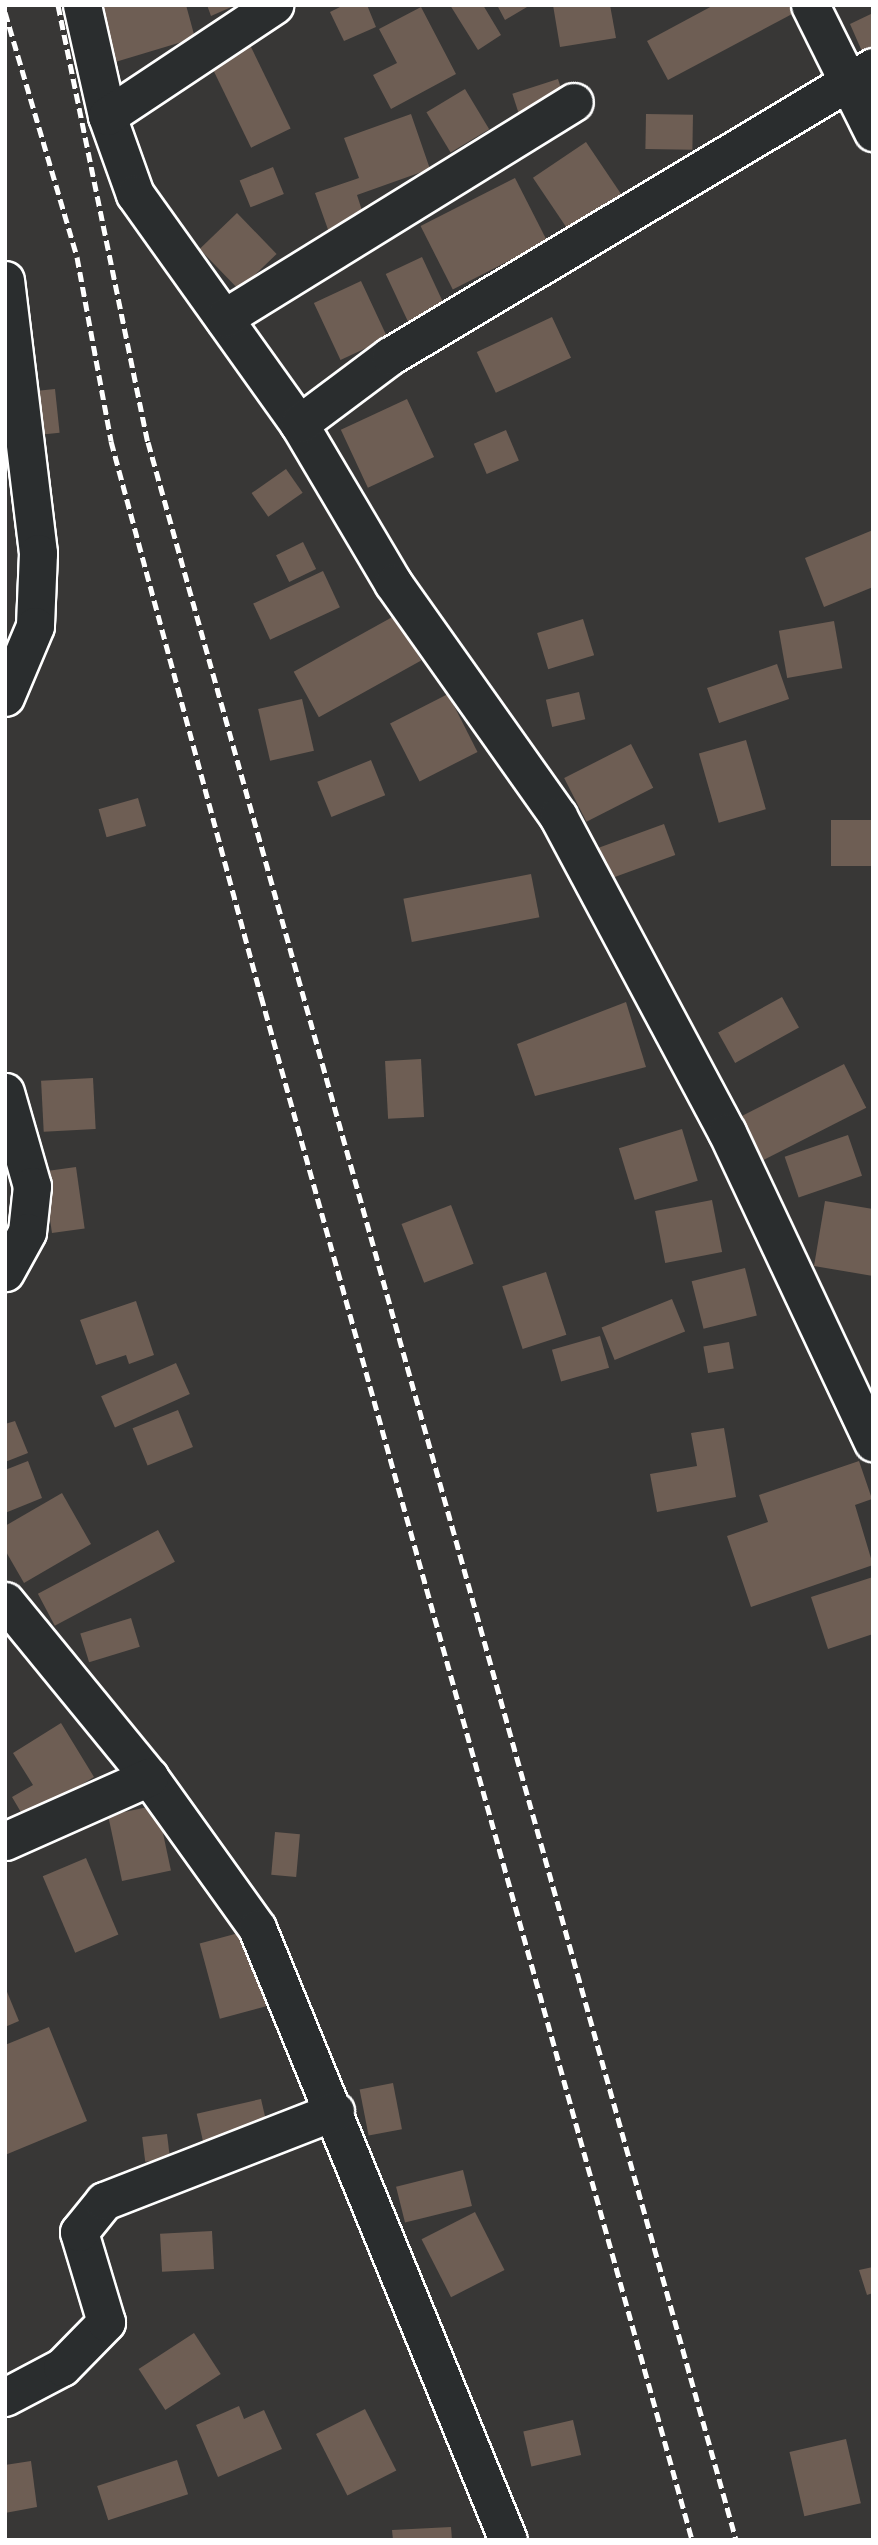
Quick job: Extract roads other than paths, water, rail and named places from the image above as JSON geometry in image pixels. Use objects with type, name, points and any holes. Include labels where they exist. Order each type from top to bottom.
[{"type":"street","points":[[82,5],[107,116],[135,194],[299,424],[393,583],[558,816],[727,1132],[873,1441]]},
{"type":"street","points":[[107,116],[274,5]]},
{"type":"street","points":[[810,5],[861,74],[873,132]]},
{"type":"street","points":[[299,424],[390,356],[861,74]]},
{"type":"street","points":[[224,318],[574,103]]},
{"type":"street","points":[[5,280],[8,326],[24,403],[38,553],[35,626],[5,697]]},
{"type":"street","points":[[5,1092],[32,1186],[27,1232],[5,1272]]},
{"type":"street","points":[[5,1601],[149,1777],[257,1928],[335,2111],[508,2540]]},
{"type":"street","points":[[5,1841],[149,1777]]},
{"type":"street","points":[[5,2397],[62,2367],[106,2322],[79,2232],[104,2201],[335,2111]]},
{"type":"railway","points":[[58,5],[148,442],[736,2540]]},
{"type":"railway","points":[[5,12],[77,257],[111,441],[261,996],[692,2540]]}]
